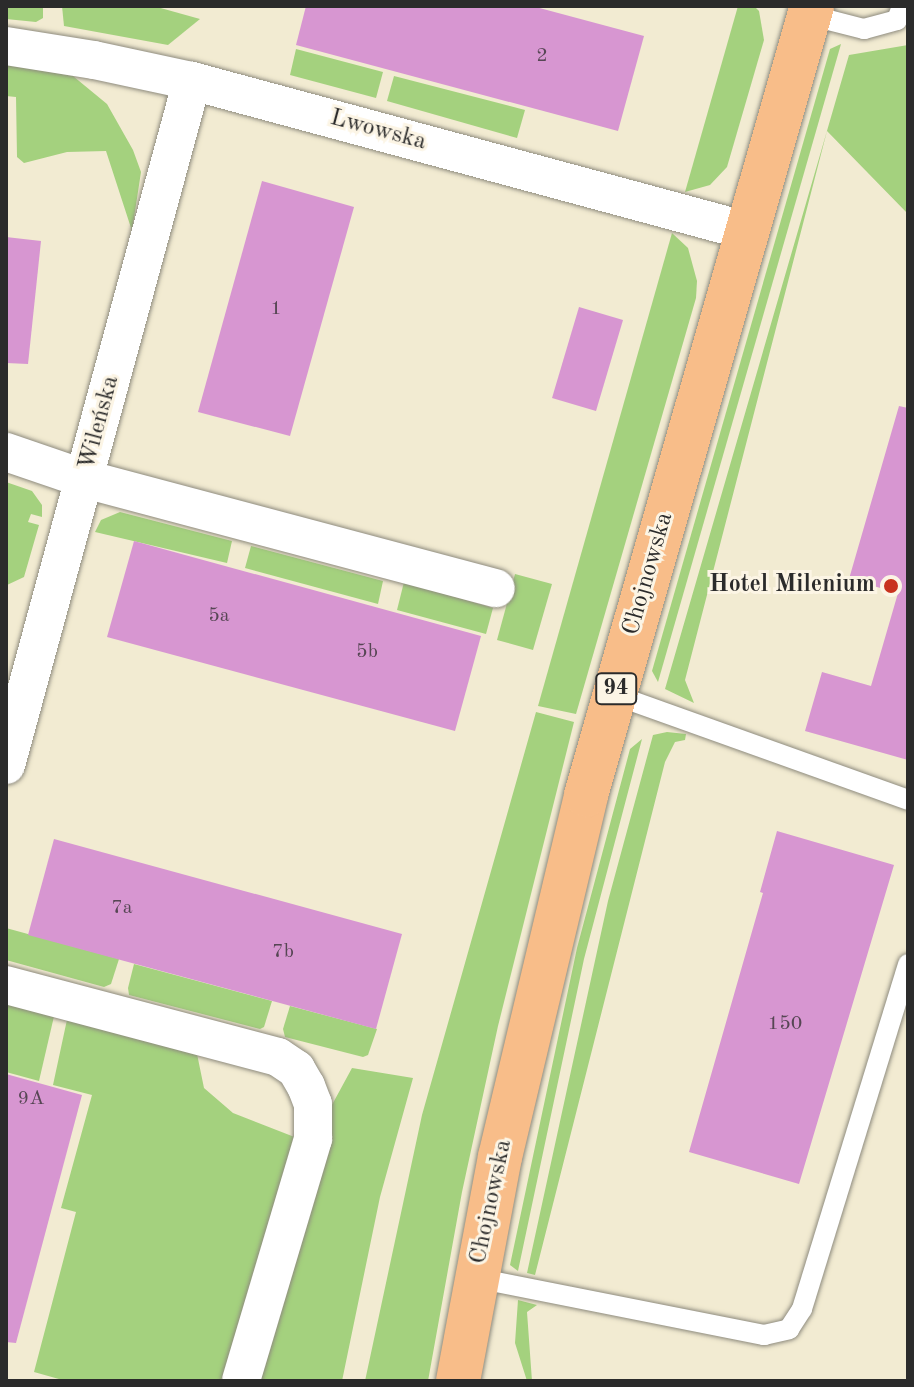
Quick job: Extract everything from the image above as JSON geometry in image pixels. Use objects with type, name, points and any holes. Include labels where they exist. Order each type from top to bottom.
[{"type":"main road","name":"Chojnowska","points":[[458,1381],[476,1278],[561,892],[811,11]]},
{"type":"street","name":"Lwowska","points":[[6,46],[94,60],[192,81],[747,231]]},
{"type":"street","name":"Wileńska","points":[[6,765],[192,81]]},
{"type":"street","points":[[6,452],[85,479],[496,588]]},
{"type":"street","points":[[6,985],[278,1057],[296,1069],[313,1104],[313,1139],[241,1381]]},
{"type":"lane","points":[[811,11],[864,29],[897,20],[902,6]]},
{"type":"lane","points":[[615,695],[908,800]]},
{"type":"lane","points":[[476,1278],[764,1335],[789,1329],[802,1309],[908,964]]},
{"type":"green space","points":[[6,6],[43,6],[43,18],[36,22],[6,19]]},
{"type":"green space","points":[[62,6],[157,7],[200,19],[168,45],[64,26]]},
{"type":"green space","points":[[738,6],[754,6],[759,11],[764,40],[727,167],[710,185],[685,192]]},
{"type":"green space","points":[[841,44],[658,682],[652,671],[830,49]]},
{"type":"green space","points":[[908,45],[908,214],[827,131],[685,680],[694,703],[665,689],[849,55]]},
{"type":"green space","points":[[296,49],[383,72],[376,98],[290,75]]},
{"type":"green space","points":[[6,64],[73,76],[107,104],[133,150],[141,172],[132,231],[106,151],[67,152],[24,163],[17,157],[16,97],[6,96]]},
{"type":"green space","points":[[394,76],[525,110],[517,138],[387,101]]},
{"type":"green space","points":[[672,233],[688,248],[697,281],[696,298],[576,714],[538,706]]},
{"type":"green space","points":[[6,482],[32,491],[42,505],[42,517],[31,514],[28,522],[39,525],[24,577],[7,585]]},
{"type":"green space","points":[[120,512],[232,541],[227,563],[95,532],[101,520]]},
{"type":"green space","points":[[251,546],[383,581],[378,604],[245,568]]},
{"type":"green space","points":[[515,574],[552,584],[533,650],[497,640]]},
{"type":"green space","points":[[404,582],[493,608],[486,634],[397,610]]},
{"type":"green space","points":[[536,712],[574,722],[498,1026],[462,1192],[428,1381],[365,1381],[422,1115]]},
{"type":"green space","points":[[667,732],[686,734],[685,740],[675,742],[665,762],[535,1275],[527,1273],[608,901],[653,735]]},
{"type":"green space","points":[[642,739],[584,959],[518,1271],[510,1265],[577,948],[630,749]]},
{"type":"green space","points":[[6,928],[119,959],[111,984],[104,987],[6,960]]},
{"type":"green space","points":[[134,964],[272,1001],[264,1027],[260,1029],[129,995]]},
{"type":"green space","points":[[6,999],[55,1012],[39,1081],[6,1072]]},
{"type":"green space","points":[[290,1006],[377,1029],[368,1055],[363,1057],[285,1037],[283,1029]]},
{"type":"green space","points":[[68,1015],[196,1049],[204,1088],[233,1113],[297,1138],[229,1381],[66,1381],[34,1372],[76,1212],[61,1208],[92,1095],[53,1085]]},
{"type":"green space","points":[[352,1068],[413,1078],[380,1197],[342,1381],[254,1381],[327,1114]]},
{"type":"green space","points":[[518,1300],[537,1305],[527,1312],[532,1381],[527,1381],[515,1343]]},
{"type":"building","points":[[306,6],[532,6],[644,36],[618,131],[296,45]]},
{"type":"building","points":[[262,181],[354,207],[290,436],[198,412]]},
{"type":"building","points":[[6,237],[41,241],[28,364],[6,363]]},
{"type":"building","points":[[579,307],[623,320],[596,411],[552,398]]},
{"type":"building","name":"Hotel Milenium","points":[[899,406],[908,408],[908,760],[805,731],[822,672],[871,686],[898,593],[849,579]]},
{"type":"building","points":[[134,541],[481,636],[455,731],[107,637]]},
{"type":"building","points":[[777,831],[894,865],[799,1184],[689,1152],[763,893],[760,892]]},
{"type":"building","points":[[54,839],[402,934],[376,1029],[28,935]]},
{"type":"building","points":[[6,1074],[82,1095],[16,1343],[6,1342]]},
{"type":"place","name":"Hotel Milenium","points":[[891,586]]}]
